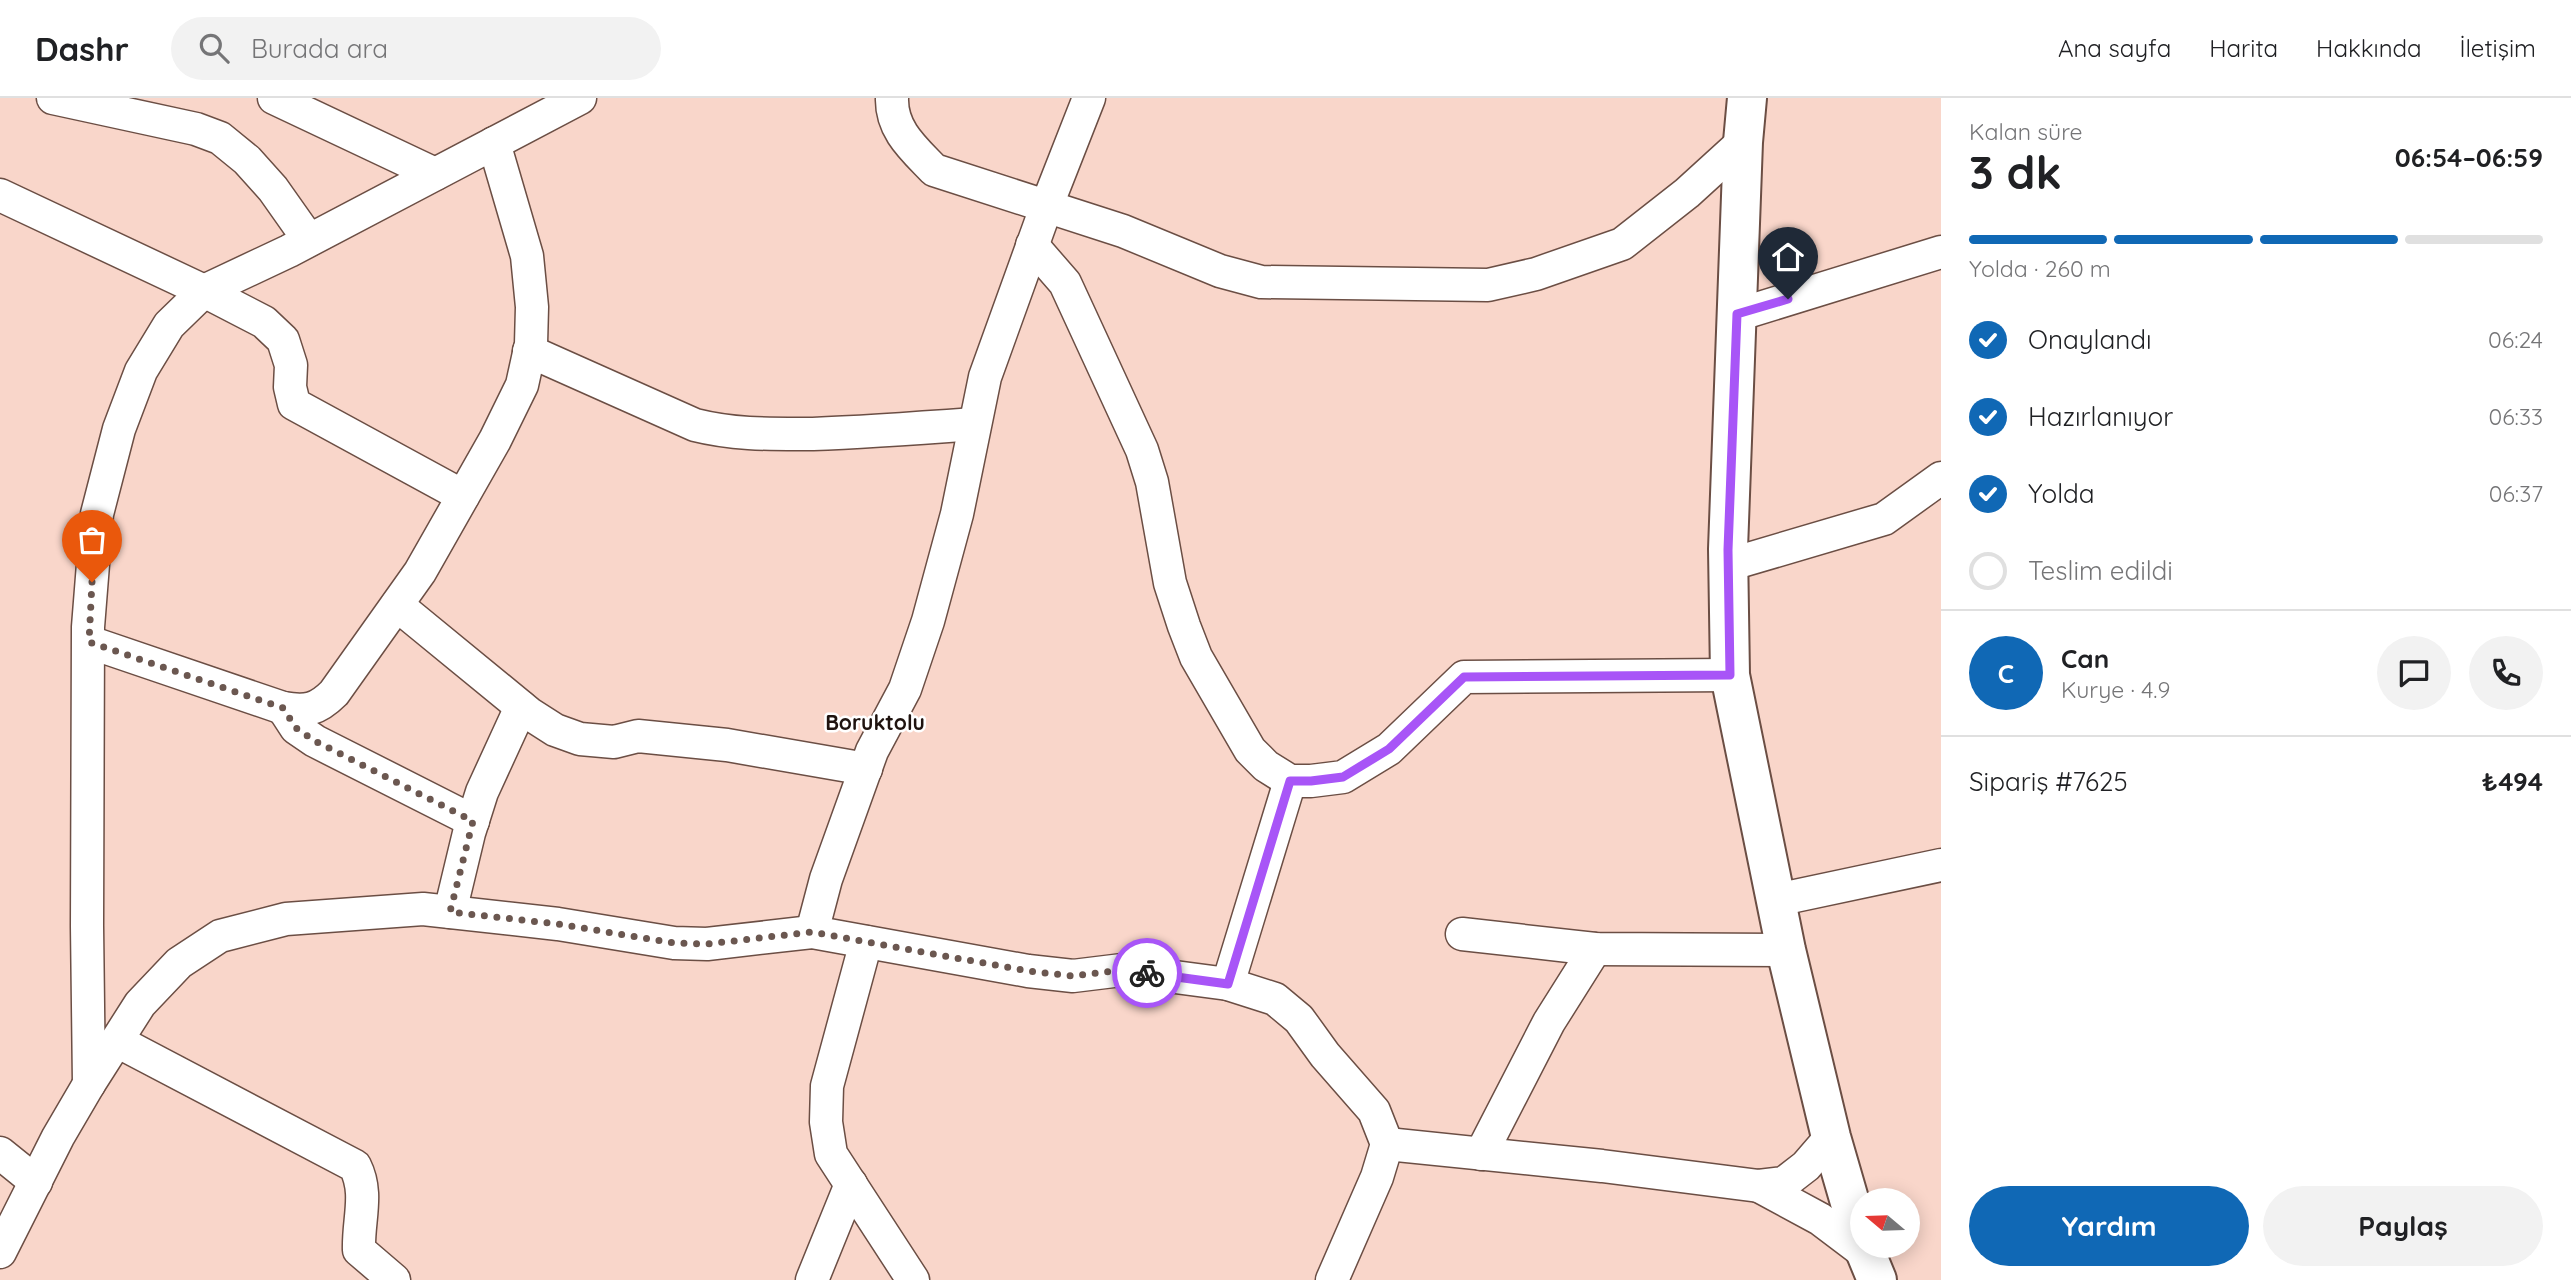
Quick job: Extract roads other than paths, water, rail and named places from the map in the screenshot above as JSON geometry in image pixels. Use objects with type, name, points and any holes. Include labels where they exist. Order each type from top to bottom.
[{"type":"street","points":[[53,98],[196,129],[220,138],[247,160],[309,240]]},
{"type":"street","points":[[274,98],[435,174]]},
{"type":"street","points":[[89,1084],[89,642],[97,513],[119,429],[141,371],[169,325],[204,291],[309,240],[580,98]]},
{"type":"street","points":[[892,98],[897,129],[934,170],[1047,205],[1122,231],[1220,271],[1261,282],[1488,285],[1536,274],[1622,244],[1687,193],[1743,142]]},
{"type":"street","points":[[812,932],[826,880],[872,751],[905,689],[928,621],[957,514],[985,377],[1089,98]]},
{"type":"street","points":[[1747,98],[1743,142],[1728,565],[1730,675],[1786,950],[1831,1137],[1850,1200]]},
{"type":"street","points":[[89,642],[283,708],[302,712],[324,704],[334,693],[420,572],[495,440],[522,385],[529,351],[532,307],[527,257],[494,143]]},
{"type":"street","points":[[0,195],[264,322],[283,340],[291,365],[290,387],[293,404],[463,496]]},
{"type":"street","points":[[1032,245],[1065,283],[1142,450],[1152,482],[1170,583],[1196,657],[1250,750],[1266,766],[1290,781],[1343,777],[1389,749],[1464,677],[1730,675]]},
{"type":"street","points":[[1737,314],[1941,252]]},
{"type":"street","points":[[529,351],[695,425],[718,431],[745,435],[841,433],[974,424]]},
{"type":"street","points":[[1728,565],[1884,519],[1941,478]]},
{"type":"street","points":[[397,605],[521,707],[555,730],[580,740],[614,742],[638,736],[727,745],[866,769]]},
{"type":"street","points":[[450,912],[482,792],[521,707]]},
{"type":"street","points":[[283,708],[296,728],[315,741],[473,821]]},
{"type":"street","points":[[1228,984],[1290,781]]},
{"type":"street","points":[[1776,900],[1941,865]]},
{"type":"street","points":[[0,1252],[89,1084],[140,1004],[179,963],[220,936],[286,919],[424,909],[558,924],[674,943],[707,944],[812,932],[1028,971],[1073,976],[1122,970],[1228,984],[1275,999],[1299,1019],[1325,1055],[1374,1111],[1387,1144],[1377,1177],[1332,1280]]},
{"type":"street","points":[[1462,934],[1595,948],[1786,950]]},
{"type":"street","points":[[866,942],[827,1086],[826,1122],[831,1154],[913,1280]]},
{"type":"street","points":[[1481,1154],[1549,1022],[1595,948]]},
{"type":"street","points":[[117,1041],[355,1166],[362,1180],[359,1250],[394,1280]]},
{"type":"street","points":[[1387,1144],[1602,1166],[1759,1186],[1784,1183],[1806,1166],[1831,1137]]},
{"type":"street","points":[[0,1153],[36,1182]]},
{"type":"street","points":[[812,1280],[851,1184]]},
{"type":"street","points":[[1759,1186],[1820,1219],[1850,1243]]},
{"type":"district","name":"Boruktolu","points":[[875,722]]}]
